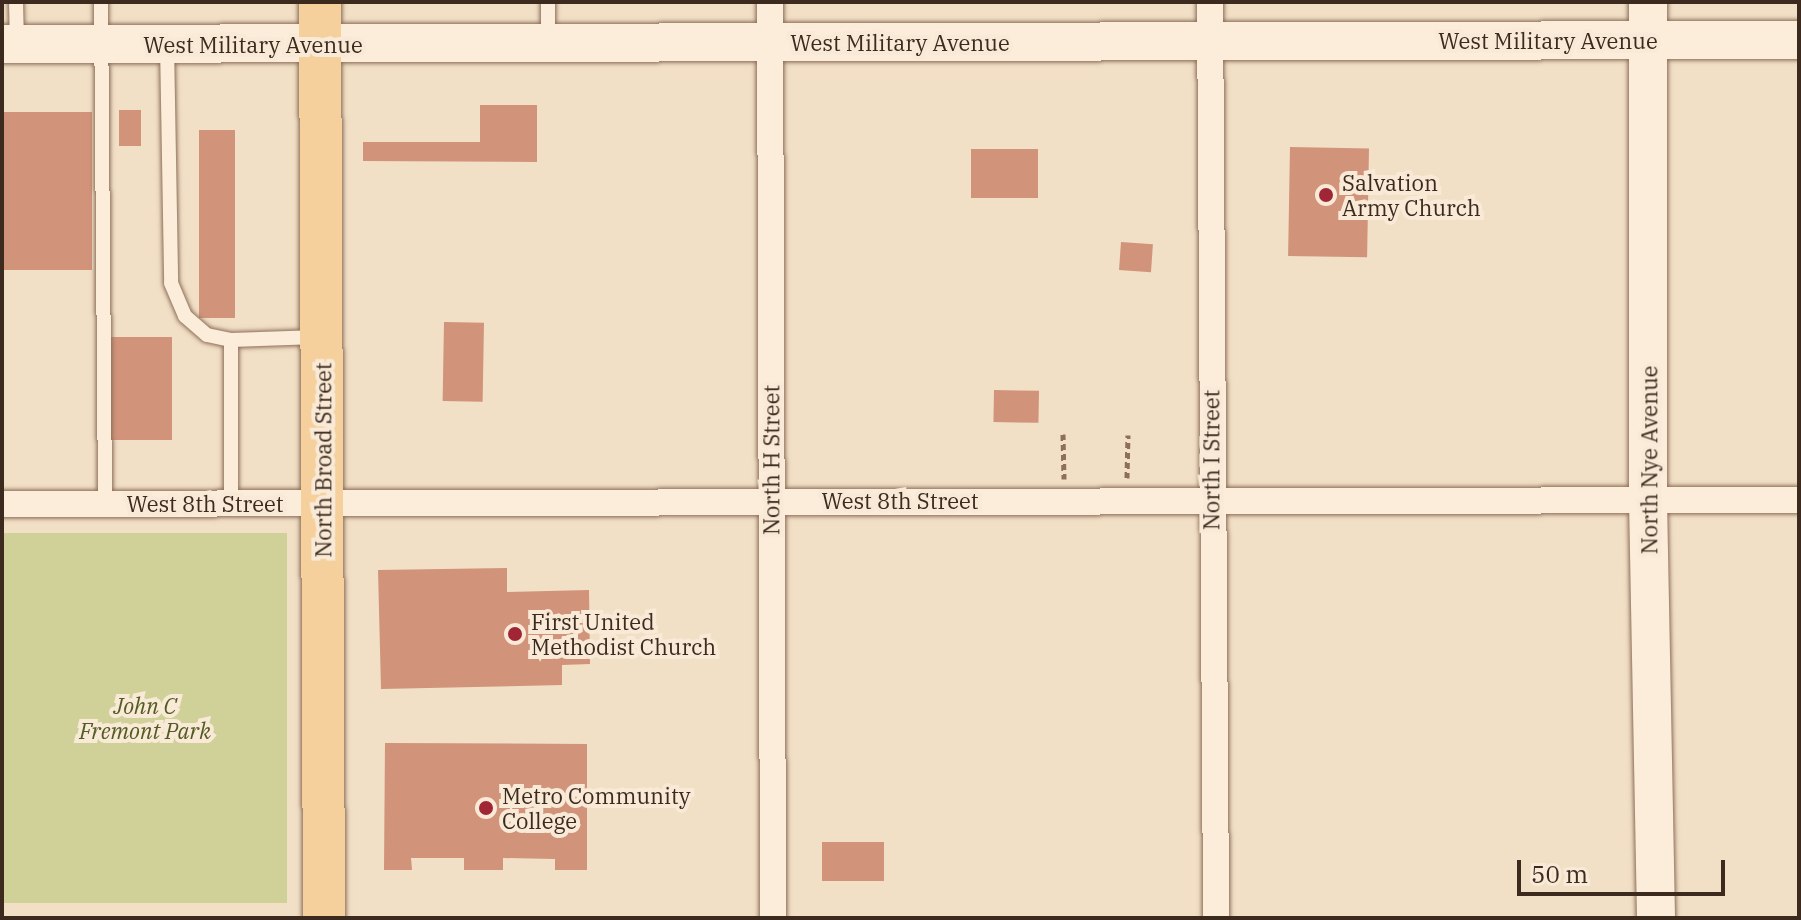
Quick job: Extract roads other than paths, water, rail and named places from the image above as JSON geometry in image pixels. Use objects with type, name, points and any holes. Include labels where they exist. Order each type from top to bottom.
[{"type":"main road","name":"North Broad Street","points":[[320,2],[324,918]]},
{"type":"main road","name":"North Nye Avenue","points":[[1648,2],[1648,500],[1656,918]]},
{"type":"main road","name":"West Military Avenue","points":[[10,44],[1799,40]]},
{"type":"street","name":"North H Street","points":[[770,2],[773,918]]},
{"type":"street","name":"North I Street","points":[[1210,2],[1216,918]]},
{"type":"street","name":"West 8th Street","points":[[2,504],[1799,500]]},
{"type":"lane","points":[[10,44],[16,2]]},
{"type":"lane","points":[[101,2],[105,504]]},
{"type":"lane","points":[[548,2],[548,45]]},
{"type":"lane","points":[[167,44],[171,283],[185,316],[207,335],[231,340],[323,336]]},
{"type":"lane","points":[[231,340],[231,503]]},
{"type":"place","name":"Salvation Army Church","points":[[1326,195]]},
{"type":"place","name":"First United Methodist Church","points":[[515,634]]},
{"type":"place","name":"Metro Community College","points":[[486,808]]},
{"type":"park label","name":"John C Fremont Park","points":[[145,718]]}]
